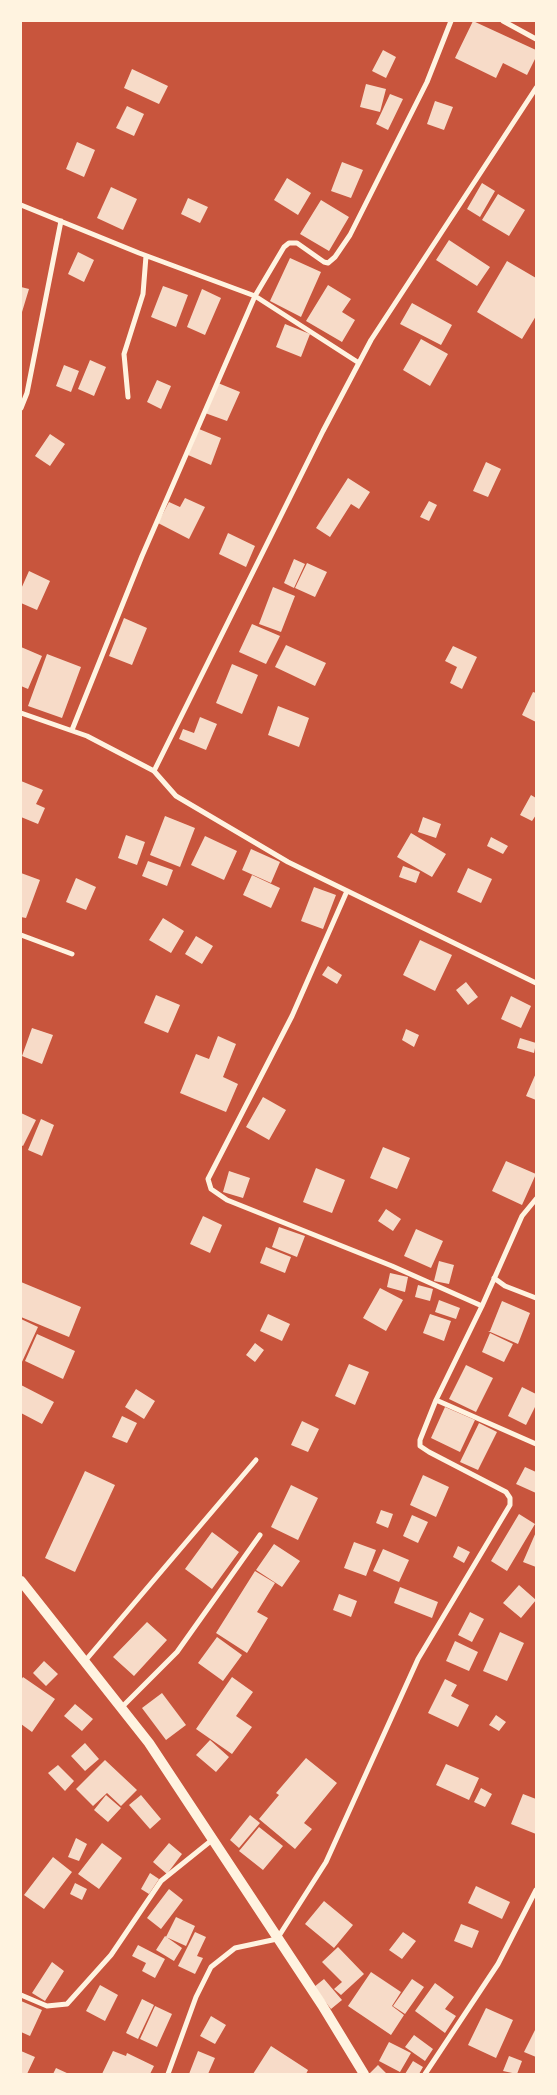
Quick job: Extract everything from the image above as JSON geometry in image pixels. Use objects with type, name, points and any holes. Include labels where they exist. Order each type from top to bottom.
[{"type":"main road","points":[[21,1581],[148,1743],[322,2005],[364,2074]]},
{"type":"street","points":[[72,730],[142,556],[255,296],[284,247],[289,243],[297,243],[324,262],[328,262],[335,257],[350,235],[427,82],[450,21]]},
{"type":"street","points":[[504,21],[536,39]]},
{"type":"street","points":[[154,771],[318,440],[371,340],[536,88]]},
{"type":"street","points":[[21,205],[139,254],[255,296],[359,363]]},
{"type":"street","points":[[21,408],[27,393],[61,222]]},
{"type":"street","points":[[128,397],[124,354],[144,294],[146,256]]},
{"type":"street","points":[[21,713],[87,736],[154,771],[176,796],[288,862],[536,983]]},
{"type":"street","points":[[348,891],[292,1016],[208,1179],[211,1189],[227,1200],[392,1266],[482,1306]]},
{"type":"street","points":[[21,935],[72,954]]},
{"type":"street","points":[[168,2074],[196,1997],[210,1967],[235,1948],[277,1939],[330,1854],[418,1658],[510,1505],[510,1498],[506,1492],[420,1446],[420,1440],[436,1400],[482,1306],[522,1216],[536,1199]]},
{"type":"street","points":[[494,1278],[505,1286],[536,1298]]},
{"type":"street","points":[[436,1400],[536,1444]]},
{"type":"street","points":[[84,1661],[256,1460]]},
{"type":"street","points":[[121,1708],[176,1652],[260,1535]]},
{"type":"street","points":[[21,1995],[47,2006],[67,2004],[111,1955],[162,1880],[212,1840]]},
{"type":"street","points":[[425,2074],[498,1964],[536,1890]]},
{"type":"building","points":[[473,21],[536,50],[536,57],[527,75],[503,63],[496,78],[455,58]]},
{"type":"building","points":[[383,50],[396,57],[386,78],[372,71]]},
{"type":"building","points":[[132,69],[168,86],[159,104],[124,88]]},
{"type":"building","points":[[366,84],[386,89],[380,112],[360,107]]},
{"type":"building","points":[[390,94],[403,99],[388,130],[376,124]]},
{"type":"building","points":[[435,101],[453,107],[444,130],[427,124]]},
{"type":"building","points":[[127,106],[144,114],[134,136],[116,128]]},
{"type":"building","points":[[77,142],[95,150],[84,177],[66,169]]},
{"type":"building","points":[[342,162],[363,170],[351,198],[331,191]]},
{"type":"building","points":[[287,178],[311,193],[298,215],[274,200]]},
{"type":"building","points":[[482,183],[495,191],[480,217],[467,209]]},
{"type":"building","points":[[111,187],[137,199],[123,230],[97,218]]},
{"type":"building","points":[[498,194],[525,210],[509,236],[482,220]]},
{"type":"building","points":[[188,198],[208,207],[200,223],[181,214]]},
{"type":"building","points":[[321,200],[349,217],[329,251],[300,234]]},
{"type":"building","points":[[449,240],[490,267],[477,286],[436,260]]},
{"type":"building","points":[[78,252],[94,260],[84,282],[68,274]]},
{"type":"building","points":[[290,258],[321,272],[301,317],[270,301]]},
{"type":"building","points":[[507,261],[536,278],[536,316],[522,339],[477,312]]},
{"type":"building","points":[[328,285],[351,299],[342,312],[355,320],[342,342],[306,321]]},
{"type":"building","points":[[163,286],[188,295],[176,327],[151,317]]},
{"type":"building","points":[[21,287],[29,289],[22,312],[21,312]]},
{"type":"building","points":[[202,289],[221,298],[205,335],[187,327]]},
{"type":"building","points":[[412,303],[452,325],[441,345],[400,324]]},
{"type":"building","points":[[285,324],[310,334],[301,357],[276,347]]},
{"type":"building","points":[[421,339],[448,354],[430,386],[403,370]]},
{"type":"building","points":[[90,360],[106,367],[94,396],[78,389]]},
{"type":"building","points":[[64,365],[79,371],[71,392],[56,386]]},
{"type":"building","points":[[157,380],[171,386],[161,409],[147,402]]},
{"type":"building","points":[[218,383],[240,392],[227,421],[205,413]]},
{"type":"building","points":[[199,429],[221,438],[211,465],[188,455]]},
{"type":"building","points":[[50,434],[65,444],[50,466],[35,456]]},
{"type":"building","points":[[486,462],[501,469],[488,497],[473,491]]},
{"type":"building","points":[[348,478],[370,492],[359,509],[351,504],[330,537],[316,528]]},
{"type":"building","points":[[185,498],[205,507],[189,539],[158,523],[169,502],[180,507]]},
{"type":"building","points":[[429,501],[437,505],[429,521],[420,517]]},
{"type":"building","points":[[228,533],[255,546],[246,567],[219,554]]},
{"type":"building","points":[[294,559],[305,564],[294,588],[284,583]]},
{"type":"building","points":[[307,563],[327,572],[315,597],[295,588]]},
{"type":"building","points":[[29,571],[50,581],[37,610],[21,603],[21,589]]},
{"type":"building","points":[[273,587],[295,596],[281,632],[259,624]]},
{"type":"building","points":[[124,618],[147,628],[132,665],[109,656]]},
{"type":"building","points":[[252,624],[280,636],[266,664],[239,652]]},
{"type":"building","points":[[286,645],[326,663],[315,686],[275,667]]},
{"type":"building","points":[[453,646],[477,657],[462,689],[450,683],[457,667],[445,661]]},
{"type":"building","points":[[21,647],[42,656],[28,689],[21,686]]},
{"type":"building","points":[[47,654],[81,667],[62,718],[28,706]]},
{"type":"building","points":[[232,664],[258,675],[242,714],[216,703]]},
{"type":"building","points":[[533,692],[536,693],[536,722],[522,715]]},
{"type":"building","points":[[278,706],[309,718],[299,747],[268,735]]},
{"type":"building","points":[[200,717],[217,724],[206,750],[179,739],[183,729],[194,733]]},
{"type":"building","points":[[21,781],[43,790],[36,804],[45,808],[38,824],[21,817]]},
{"type":"building","points":[[531,795],[536,798],[536,815],[532,821],[520,815]]},
{"type":"building","points":[[165,816],[195,828],[180,867],[150,855]]},
{"type":"building","points":[[423,817],[441,824],[436,838],[418,832]]},
{"type":"building","points":[[411,833],[446,854],[432,877],[397,857]]},
{"type":"building","points":[[126,835],[145,842],[137,865],[118,858]]},
{"type":"building","points":[[205,836],[237,851],[224,880],[191,865]]},
{"type":"building","points":[[491,837],[508,846],[503,854],[487,846]]},
{"type":"building","points":[[251,849],[280,862],[271,883],[242,870]]},
{"type":"building","points":[[148,861],[173,870],[167,886],[142,876]]},
{"type":"building","points":[[403,866],[420,872],[416,883],[399,877]]},
{"type":"building","points":[[468,868],[492,879],[481,903],[457,892]]},
{"type":"building","points":[[21,873],[40,880],[26,918],[21,917]]},
{"type":"building","points":[[252,875],[280,888],[271,908],[243,895]]},
{"type":"building","points":[[76,878],[96,887],[86,910],[66,902]]},
{"type":"building","points":[[314,887],[336,895],[323,929],[301,921]]},
{"type":"building","points":[[163,918],[184,931],[171,953],[149,940]]},
{"type":"building","points":[[196,936],[213,946],[202,964],[185,954]]},
{"type":"building","points":[[420,940],[452,955],[435,991],[403,975]]},
{"type":"building","points":[[328,966],[342,975],[337,984],[322,975]]},
{"type":"building","points":[[466,982],[478,997],[468,1005],[456,990]]},
{"type":"building","points":[[156,995],[180,1005],[168,1033],[144,1023]]},
{"type":"building","points":[[511,996],[531,1006],[521,1028],[501,1019]]},
{"type":"building","points":[[32,1028],[53,1035],[42,1064],[22,1056]]},
{"type":"building","points":[[406,1029],[419,1035],[414,1047],[402,1040]]},
{"type":"building","points":[[218,1036],[236,1044],[223,1077],[238,1084],[226,1112],[180,1093],[196,1054],[209,1059]]},
{"type":"building","points":[[520,1038],[536,1043],[534,1053],[517,1048]]},
{"type":"building","points":[[536,1073],[536,1100],[526,1096]]},
{"type":"building","points":[[263,1097],[286,1110],[269,1140],[246,1127]]},
{"type":"building","points":[[21,1113],[36,1120],[23,1146],[21,1145]]},
{"type":"building","points":[[41,1119],[54,1125],[42,1156],[28,1150]]},
{"type":"building","points":[[383,1147],[410,1158],[397,1189],[370,1178]]},
{"type":"building","points":[[506,1161],[536,1174],[522,1205],[492,1191]]},
{"type":"building","points":[[316,1168],[345,1180],[332,1213],[303,1202]]},
{"type":"building","points":[[229,1171],[250,1178],[243,1198],[223,1192]]},
{"type":"building","points":[[386,1209],[401,1219],[393,1231],[378,1221]]},
{"type":"building","points":[[203,1216],[222,1225],[210,1253],[190,1244]]},
{"type":"building","points":[[279,1227],[305,1236],[297,1257],[272,1247]]},
{"type":"building","points":[[416,1229],[443,1241],[431,1268],[404,1256]]},
{"type":"building","points":[[266,1247],[291,1257],[285,1273],[260,1263]]},
{"type":"building","points":[[439,1261],[454,1265],[449,1284],[434,1281]]},
{"type":"building","points":[[390,1273],[408,1277],[405,1292],[387,1287]]},
{"type":"building","points":[[21,1282],[81,1307],[69,1337],[21,1317]]},
{"type":"building","points":[[418,1285],[433,1289],[430,1301],[415,1297]]},
{"type":"building","points":[[380,1288],[403,1300],[386,1331],[363,1318]]},
{"type":"building","points":[[439,1300],[460,1308],[456,1319],[435,1312]]},
{"type":"building","points":[[502,1301],[530,1313],[518,1344],[488,1331],[490,1331]]},
{"type":"building","points":[[268,1314],[290,1324],[282,1341],[260,1331]]},
{"type":"building","points":[[430,1314],[451,1321],[444,1341],[423,1333]]},
{"type":"building","points":[[21,1319],[38,1327],[21,1364]]},
{"type":"building","points":[[490,1333],[513,1344],[504,1362],[482,1352]]},
{"type":"building","points":[[37,1334],[75,1351],[63,1379],[25,1361]]},
{"type":"building","points":[[255,1343],[264,1350],[255,1362],[246,1355]]},
{"type":"building","points":[[349,1364],[369,1372],[355,1405],[335,1396]]},
{"type":"building","points":[[466,1365],[493,1378],[476,1412],[449,1399]]},
{"type":"building","points":[[21,1385],[54,1402],[42,1424],[21,1413]]},
{"type":"building","points":[[522,1387],[536,1394],[536,1405],[526,1425],[508,1416]]},
{"type":"building","points":[[136,1389],[155,1401],[144,1419],[125,1407]]},
{"type":"building","points":[[445,1407],[475,1420],[460,1452],[431,1438]]},
{"type":"building","points":[[122,1416],[137,1423],[127,1443],[112,1437]]},
{"type":"building","points":[[302,1421],[319,1429],[308,1452],[291,1445]]},
{"type":"building","points":[[479,1423],[497,1432],[478,1470],[460,1462]]},
{"type":"building","points":[[525,1467],[536,1472],[536,1493],[516,1484]]},
{"type":"building","points":[[85,1471],[115,1485],[75,1572],[45,1558]]},
{"type":"building","points":[[423,1475],[449,1487],[436,1517],[410,1505]]},
{"type":"building","points":[[291,1485],[318,1498],[298,1540],[271,1527]]},
{"type":"building","points":[[381,1510],[393,1514],[388,1528],[376,1523]]},
{"type":"building","points":[[519,1514],[535,1524],[507,1571],[491,1561]]},
{"type":"building","points":[[412,1515],[428,1522],[418,1543],[403,1536]]},
{"type":"building","points":[[212,1532],[239,1552],[212,1589],[185,1569]]},
{"type":"building","points":[[536,1532],[536,1567],[523,1562]]},
{"type":"building","points":[[354,1542],[376,1550],[366,1576],[344,1568]]},
{"type":"building","points":[[274,1544],[300,1561],[282,1587],[256,1570]]},
{"type":"building","points":[[458,1546],[470,1552],[464,1563],[453,1557]]},
{"type":"building","points":[[383,1549],[409,1560],[399,1582],[373,1571]]},
{"type":"building","points":[[255,1571],[275,1583],[257,1612],[268,1618],[247,1653],[216,1633]]},
{"type":"building","points":[[519,1585],[536,1600],[521,1618],[503,1603]]},
{"type":"building","points":[[400,1587],[438,1602],[432,1618],[394,1603]]},
{"type":"building","points":[[339,1594],[357,1601],[351,1617],[333,1610]]},
{"type":"building","points":[[470,1612],[484,1619],[472,1642],[458,1635]]},
{"type":"building","points":[[147,1622],[167,1640],[134,1676],[113,1657]]},
{"type":"building","points":[[500,1632],[524,1643],[507,1681],[483,1671]]},
{"type":"building","points":[[217,1637],[242,1655],[223,1681],[198,1663]]},
{"type":"building","points":[[455,1641],[478,1652],[469,1671],[446,1661]]},
{"type":"building","points":[[44,1661],[58,1674],[46,1686],[33,1673]]},
{"type":"building","points":[[23,1677],[55,1699],[32,1732],[21,1724],[21,1680]]},
{"type":"building","points":[[232,1677],[253,1692],[236,1716],[252,1727],[232,1754],[196,1729]]},
{"type":"building","points":[[445,1679],[457,1685],[451,1696],[469,1705],[458,1727],[428,1713]]},
{"type":"building","points":[[162,1693],[186,1725],[166,1740],[142,1708]]},
{"type":"building","points":[[75,1704],[93,1719],[82,1731],[64,1716]]},
{"type":"building","points":[[496,1715],[506,1722],[499,1731],[489,1725]]},
{"type":"building","points":[[210,1740],[229,1757],[216,1772],[196,1755]]},
{"type":"building","points":[[85,1743],[99,1759],[85,1771],[71,1756]]},
{"type":"building","points":[[306,1758],[337,1783],[304,1823],[312,1829],[295,1849],[259,1819],[279,1795],[276,1793]]},
{"type":"building","points":[[105,1760],[137,1790],[121,1806],[107,1793],[93,1806],[76,1789]]},
{"type":"building","points":[[446,1764],[479,1778],[469,1800],[436,1785]]},
{"type":"building","points":[[58,1765],[74,1781],[65,1791],[48,1773]]},
{"type":"building","points":[[481,1788],[492,1794],[485,1807],[474,1802]]},
{"type":"building","points":[[523,1794],[536,1799],[536,1834],[511,1824]]},
{"type":"building","points":[[106,1795],[121,1808],[108,1822],[94,1810]]},
{"type":"building","points":[[141,1795],[161,1819],[150,1829],[129,1805]]},
{"type":"building","points":[[250,1815],[260,1823],[239,1848],[230,1840]]},
{"type":"building","points":[[259,1827],[283,1846],[263,1870],[239,1851]]},
{"type":"building","points":[[76,1838],[87,1844],[79,1861],[68,1857]]},
{"type":"building","points":[[102,1843],[122,1858],[99,1889],[78,1874]]},
{"type":"building","points":[[169,1843],[182,1854],[167,1874],[153,1862]]},
{"type":"building","points":[[53,1857],[72,1872],[44,1909],[24,1895]]},
{"type":"building","points":[[150,1873],[159,1879],[149,1894],[141,1889]]},
{"type":"building","points":[[75,1883],[87,1889],[82,1900],[70,1894]]},
{"type":"building","points":[[476,1886],[510,1902],[502,1919],[468,1903]]},
{"type":"building","points":[[169,1889],[183,1900],[161,1929],[147,1918]]},
{"type":"building","points":[[324,1901],[353,1925],[334,1948],[305,1924]]},
{"type":"building","points":[[176,1917],[195,1926],[186,1946],[166,1937]]},
{"type":"building","points":[[461,1924],[479,1931],[472,1948],[454,1941]]},
{"type":"building","points":[[195,1932],[206,1937],[197,1956],[203,1958],[195,1974],[178,1966]]},
{"type":"building","points":[[403,1932],[416,1941],[402,1959],[389,1950]]},
{"type":"building","points":[[165,1936],[182,1948],[174,1961],[156,1950]]},
{"type":"building","points":[[138,1945],[165,1959],[155,1978],[142,1971],[146,1963],[132,1956]]},
{"type":"building","points":[[338,1947],[364,1974],[341,1995],[334,1989],[342,1982],[322,1962]]},
{"type":"building","points":[[52,1962],[64,1971],[45,2001],[32,1993]]},
{"type":"building","points":[[371,1972],[401,1992],[392,2006],[404,2015],[391,2035],[348,2006]]},
{"type":"building","points":[[324,1979],[342,2000],[331,2009],[314,1987]]},
{"type":"building","points":[[412,1979],[424,1987],[405,2014],[393,2006]]},
{"type":"building","points":[[435,1983],[454,1997],[445,2009],[456,2016],[445,2033],[415,2011]]},
{"type":"building","points":[[100,1985],[118,1995],[105,2021],[86,2011]]},
{"type":"building","points":[[142,1999],[154,2005],[138,2039],[126,2033]]},
{"type":"building","points":[[21,2001],[42,2010],[30,2036],[21,2032]]},
{"type":"building","points":[[155,2006],[172,2014],[157,2047],[140,2039]]},
{"type":"building","points":[[486,2008],[513,2020],[496,2058],[468,2045]]},
{"type":"building","points":[[211,2016],[226,2025],[215,2044],[200,2036]]},
{"type":"building","points":[[536,2028],[536,2057],[524,2052]]},
{"type":"building","points":[[414,2035],[433,2049],[425,2061],[405,2047]]},
{"type":"building","points":[[389,2042],[411,2053],[400,2072],[379,2061]]},
{"type":"building","points":[[271,2046],[308,2070],[306,2074],[253,2074]]},
{"type":"building","points":[[21,2051],[35,2057],[27,2074],[21,2074]]},
{"type":"building","points":[[113,2051],[126,2056],[127,2053],[154,2066],[150,2074],[102,2074]]},
{"type":"building","points":[[198,2051],[215,2058],[208,2074],[189,2074]]},
{"type":"building","points":[[509,2056],[522,2061],[517,2074],[503,2071]]},
{"type":"building","points":[[413,2061],[423,2067],[419,2074],[405,2074]]},
{"type":"building","points":[[378,2065],[387,2074],[369,2074]]},
{"type":"building","points":[[56,2068],[69,2074],[53,2074]]}]
